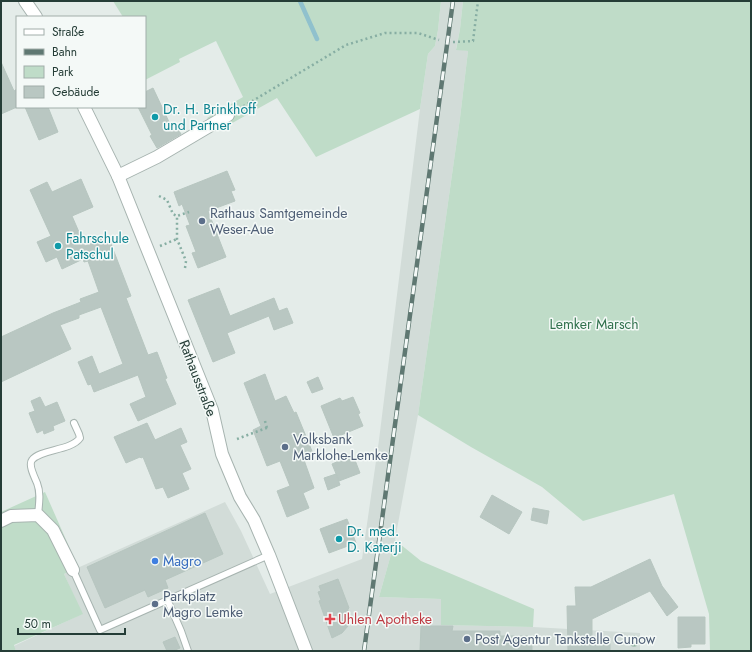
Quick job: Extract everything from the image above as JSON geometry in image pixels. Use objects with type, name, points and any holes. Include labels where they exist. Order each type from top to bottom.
[{"type":"street","points":[[25,1],[35,16]]},
{"type":"street","name":"Rathausstraße","points":[[84,108],[118,176],[212,410],[222,454],[240,497],[254,520],[269,555],[306,651]]},
{"type":"street","points":[[118,176],[157,157],[228,115]]},
{"type":"street","points":[[1,521],[11,516],[38,515],[54,530],[73,570]]},
{"type":"lane","points":[[38,515],[38,486],[30,462],[38,456],[78,441],[80,434],[74,423]]},
{"type":"lane","points":[[73,570],[100,630],[269,555]]},
{"type":"lane","points":[[167,599],[181,630],[188,651]]},
{"type":"path","points":[[454,42],[473,41],[478,1]]},
{"type":"path","points":[[228,115],[346,45],[385,33],[418,33],[439,40]]},
{"type":"path","points":[[159,196],[167,200],[172,214],[177,216],[189,212]]},
{"type":"path","points":[[177,216],[177,239],[186,261],[184,268]]},
{"type":"path","points":[[148,251],[177,239]]},
{"type":"path","points":[[237,439],[268,427],[265,421]]},
{"type":"shaded area","points":[[441,1],[463,1],[456,49],[468,51],[418,415],[395,540],[379,597],[441,599],[442,625],[533,627],[640,633],[640,651],[16,651],[14,646],[82,614],[64,574],[225,502],[241,531],[270,594],[362,559],[379,440],[420,109],[428,54],[435,46]]},
{"type":"green space","points":[[113,1],[441,1],[435,46],[428,54],[420,109],[316,157],[277,98],[218,131],[207,118],[243,97],[216,41],[179,59],[180,62],[146,79],[146,16],[122,16]]},
{"type":"green space","name":"Lemker Marsch","points":[[463,1],[751,1],[751,651],[710,651],[709,614],[674,494],[583,521],[542,487],[418,415],[468,51],[456,50]]},
{"type":"green space","points":[[45,492],[78,567],[64,574],[83,614],[14,645],[16,651],[1,651],[1,512]]},
{"type":"green space","points":[[395,540],[421,561],[534,609],[533,627],[441,625],[441,599],[379,597]]},
{"type":"building","points":[[1,62],[14,91],[16,90],[16,107],[1,114]]},
{"type":"building","name":"Dr. H. Brinkhoff und Partner","points":[[153,88],[170,124],[173,122],[181,134],[157,148],[150,136],[152,135],[138,108],[146,108],[146,92]]},
{"type":"building","points":[[25,108],[48,108],[58,132],[39,140]]},
{"type":"building","name":"Rathaus Samtgemeinde Weser-Aue","points":[[227,171],[235,190],[231,191],[235,201],[208,211],[226,257],[198,268],[192,253],[196,252],[186,226],[190,225],[182,204],[179,206],[174,192]]},
{"type":"building","points":[[81,179],[93,207],[72,216],[85,246],[108,236],[131,296],[126,298],[148,355],[157,352],[167,378],[165,379],[176,404],[138,421],[130,404],[146,397],[138,375],[94,392],[91,384],[88,385],[78,362],[92,356],[99,374],[123,364],[101,307],[79,315],[79,318],[60,325],[71,349],[1,382],[1,337],[81,302],[80,299],[99,292],[88,261],[84,262],[83,259],[62,269],[57,257],[46,262],[37,242],[51,236],[30,190],[47,182],[52,192]]},
{"type":"building","points":[[219,288],[230,316],[274,298],[279,311],[287,308],[293,323],[274,330],[269,316],[227,333],[235,353],[213,362],[188,300]]},
{"type":"building","points":[[265,374],[275,401],[286,396],[294,413],[296,412],[314,456],[304,460],[314,488],[303,493],[309,508],[287,517],[277,491],[290,486],[280,461],[267,466],[253,430],[261,426],[244,383]]},
{"type":"building","points":[[318,377],[323,389],[312,393],[307,382]]},
{"type":"building","points":[[40,397],[45,407],[57,402],[65,421],[53,426],[54,430],[44,434],[43,430],[37,433],[29,413],[35,411],[31,401]]},
{"type":"building","points":[[353,397],[360,413],[358,414],[363,426],[334,438],[321,406],[340,398],[342,401]]},
{"type":"building","points":[[147,423],[155,440],[181,428],[187,442],[180,445],[191,469],[182,473],[189,489],[168,498],[163,487],[156,489],[143,457],[126,463],[114,437]]},
{"type":"building","points":[[353,455],[360,473],[339,481],[332,464]]},
{"type":"building","points":[[336,474],[340,485],[328,490],[324,478]]},
{"type":"building","points":[[492,495],[522,512],[509,534],[480,517]]},
{"type":"building","points":[[533,508],[549,511],[547,524],[531,520]]},
{"type":"building","name":"Magro","points":[[205,513],[223,554],[165,580],[168,588],[148,597],[145,590],[105,608],[87,567]]},
{"type":"building","name":"Dr. med. D. Katerji","points":[[347,519],[356,543],[329,553],[320,529]]},
{"type":"building","points":[[650,559],[662,586],[678,607],[667,616],[650,591],[592,619],[592,639],[610,639],[610,651],[568,651],[567,606],[576,606],[575,587],[591,587]]},
{"type":"building","points":[[338,579],[349,608],[348,626],[342,633],[332,638],[319,601],[321,600],[318,592],[321,591],[319,586]]},
{"type":"building","points":[[678,617],[705,617],[705,644],[691,644],[691,647],[678,648]]},
{"type":"building","points":[[421,626],[453,626],[452,631],[500,631],[500,636],[532,636],[532,651],[420,651]]},
{"type":"building","points":[[175,637],[180,648],[173,651],[167,651],[163,642]]},
{"type":"waterway","points":[[300,1],[317,39]]},
{"type":"railway","points":[[364,651],[453,1]]},
{"type":"place","name":"Dr. H. Brinkhoff und Partner","points":[[155,117]]},
{"type":"place","name":"Rathaus Samtgemeinde Weser-Aue","points":[[202,221]]},
{"type":"place","name":"Fahrschule Patschul","points":[[58,246]]},
{"type":"place","name":"Volksbank Marklohe-Lemke","points":[[285,447]]},
{"type":"place","name":"Dr. med. D. Katerji","points":[[339,539]]},
{"type":"place","name":"Magro","points":[[155,561]]},
{"type":"place","name":"Parkplatz Magro Lemke","points":[[155,604]]},
{"type":"place","name":"Uhlen Apotheke","points":[[330,619]]},
{"type":"place","name":"Post Agentur Tankstelle Cunow","points":[[467,639]]}]
